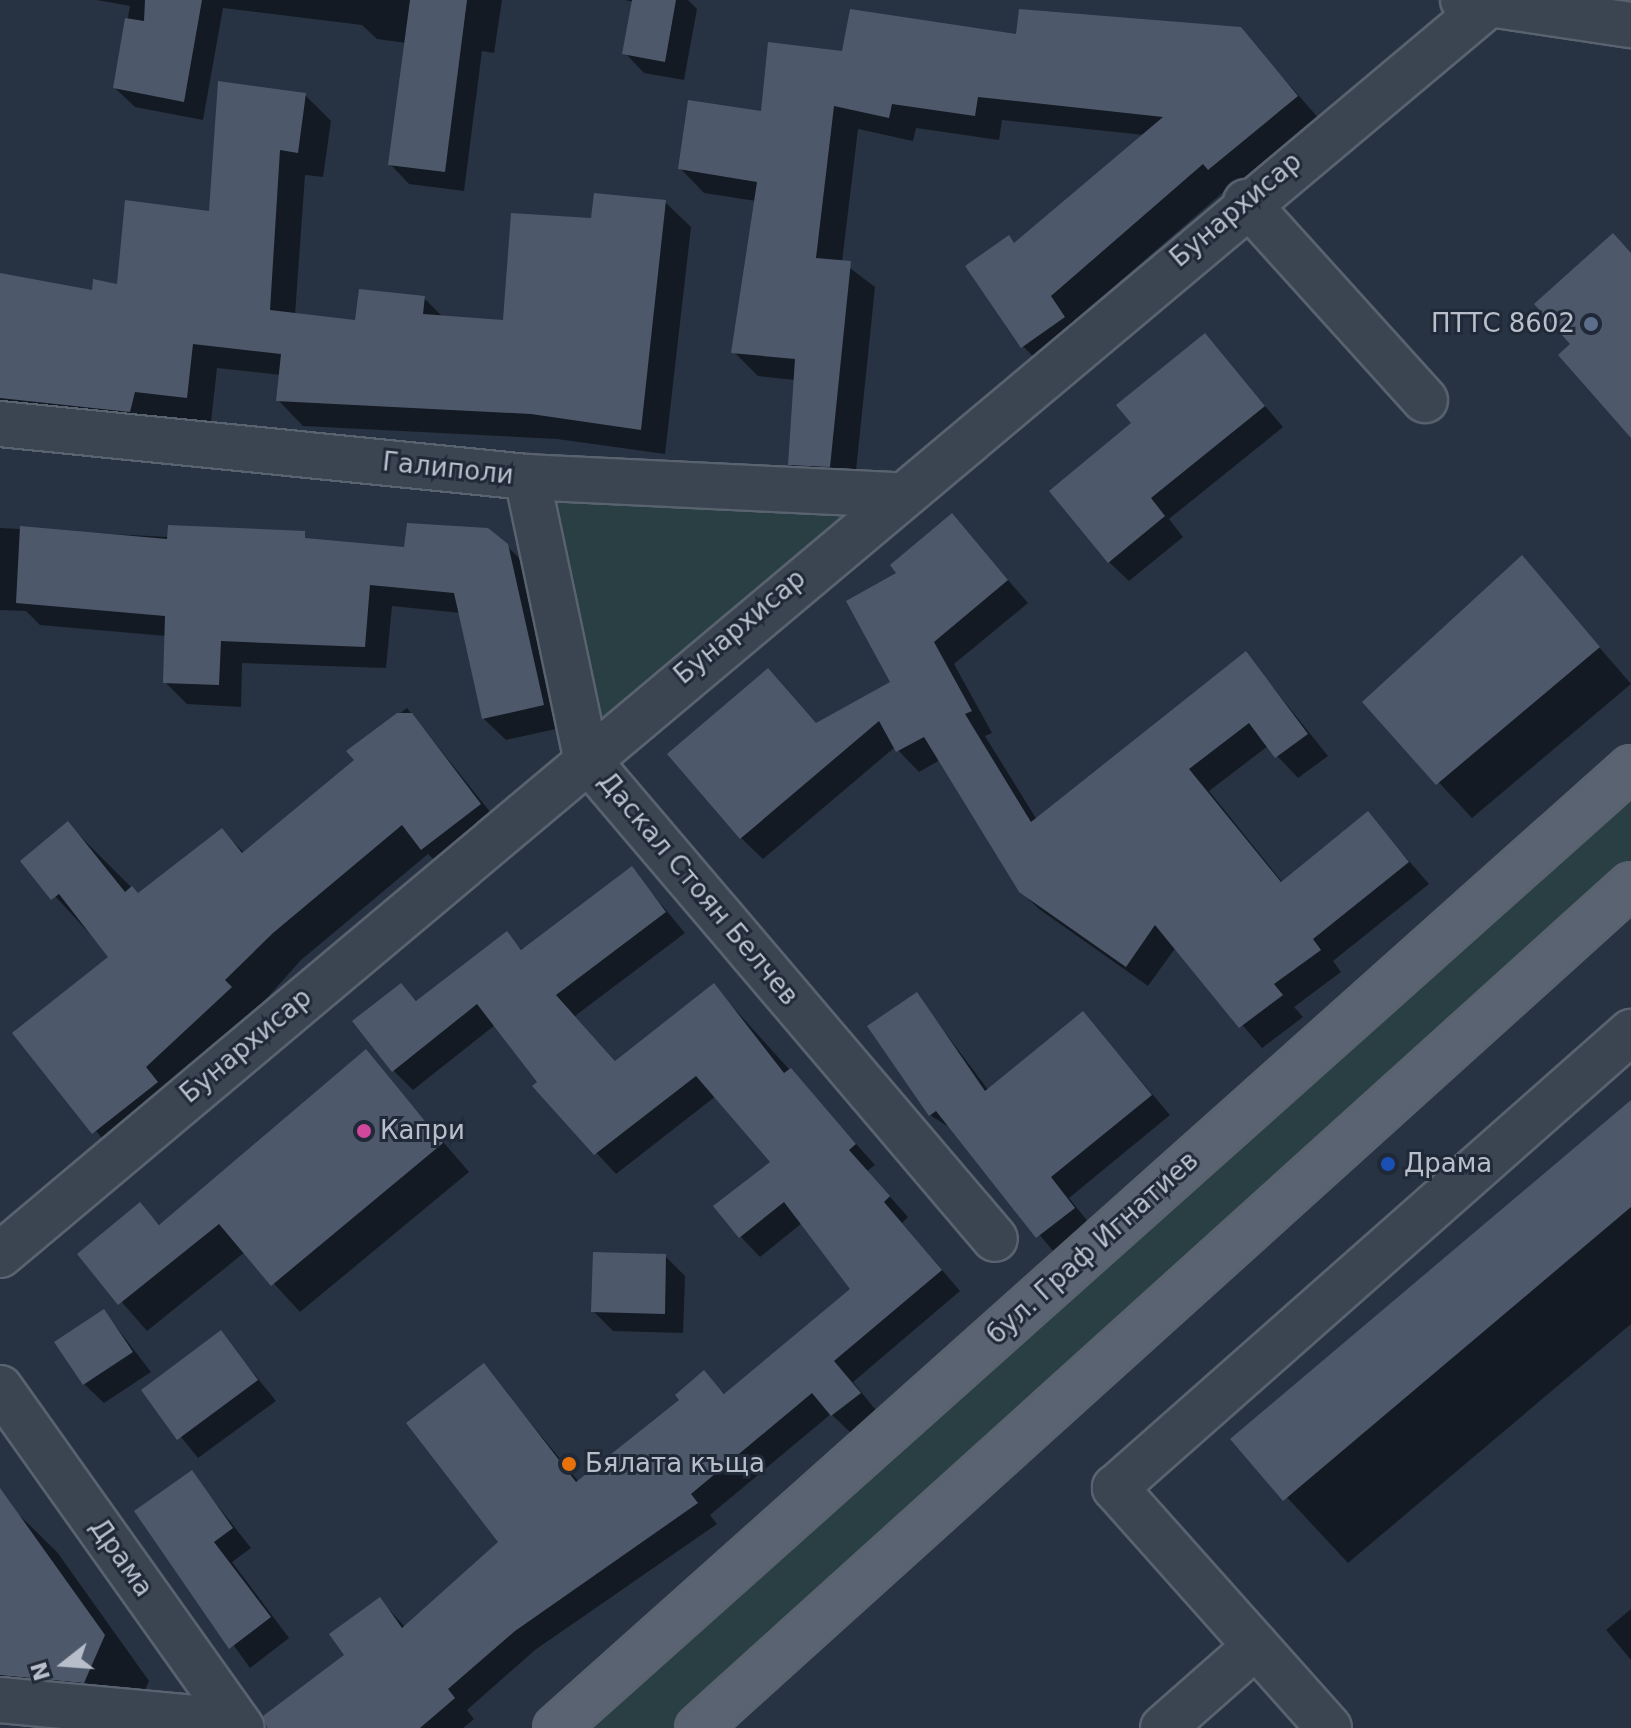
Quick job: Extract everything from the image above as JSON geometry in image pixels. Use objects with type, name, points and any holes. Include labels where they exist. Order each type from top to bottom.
[{"type":"main road","name":"бул. Граф Игнатиев","points":[[556,1728],[1631,768]]},
{"type":"main road","points":[[698,1728],[1631,885]]},
{"type":"street","points":[[1479,1],[1631,25]]},
{"type":"street","name":"Бунархисар","points":[[0,1255],[1246,202],[1479,1]]},
{"type":"street","points":[[1246,202],[1425,400]]},
{"type":"street","name":"Галиполи","points":[[0,424],[527,477],[897,495]]},
{"type":"street","name":"Даскал Стоян Белчев","points":[[527,477],[586,758],[995,1239]]},
{"type":"street","points":[[1329,1728],[1115,1488],[1631,1032]]},
{"type":"street","name":"Драма","points":[[0,1388],[240,1725]]},
{"type":"street","points":[[1163,1728],[1256,1646]]},
{"type":"street","points":[[0,1700],[240,1725]]},
{"type":"green space","points":[[527,477],[897,495],[586,758]]},
{"type":"green space","points":[[1631,768],[1631,885],[698,1728],[556,1728]]},
{"type":"building","points":[[145,0],[202,0],[184,102],[113,88],[125,18],[144,21]]},
{"type":"building","points":[[410,0],[467,0],[445,172],[388,165]]},
{"type":"building","points":[[632,0],[676,0],[665,62],[622,54]]},
{"type":"building","points":[[850,9],[1016,34],[1019,9],[1241,27],[1298,96],[1208,170],[1203,164],[1051,296],[1065,317],[1021,348],[965,266],[1009,235],[1014,243],[1163,117],[978,97],[975,116],[892,104],[889,118],[834,106],[816,258],[851,261],[830,467],[788,465],[795,359],[731,353],[757,182],[678,169],[688,100],[761,111],[768,42],[842,51]]},
{"type":"building","points":[[218,81],[306,93],[298,153],[280,150],[270,310],[355,320],[359,289],[425,296],[423,314],[503,320],[511,213],[591,218],[594,193],[666,200],[641,430],[531,414],[276,401],[281,354],[193,344],[187,398],[135,392],[130,412],[0,398],[0,273],[92,290],[93,279],[117,284],[125,200],[209,211]]},
{"type":"building","name":"ПТТС 8602","points":[[1613,233],[1631,253],[1631,438],[1558,355],[1570,344],[1534,304]]},
{"type":"building","points":[[1205,333],[1265,406],[1151,498],[1165,516],[1108,563],[1049,491],[1131,423],[1116,405]]},
{"type":"building","points":[[952,513],[1008,580],[934,642],[972,711],[965,714],[1031,822],[1246,651],[1308,734],[1275,758],[1249,723],[1189,769],[1281,882],[1368,811],[1409,862],[1313,939],[1321,950],[1274,984],[1283,995],[1239,1028],[1155,925],[1126,967],[1019,892],[924,737],[896,752],[879,721],[740,839],[667,754],[768,668],[816,723],[890,682],[846,601],[896,573],[890,565]]},
{"type":"building","points":[[407,523],[488,528],[508,544],[544,705],[482,719],[454,593],[370,585],[365,647],[221,641],[219,685],[163,683],[165,616],[16,603],[20,526],[167,539],[168,525],[305,531],[305,538],[404,547]]},
{"type":"building","points":[[1522,555],[1600,647],[1436,785],[1362,702]]},
{"type":"building","points":[[397,713],[412,713],[481,804],[421,850],[402,825],[273,933],[225,980],[232,987],[146,1067],[158,1082],[92,1134],[12,1033],[108,957],[59,894],[51,900],[20,861],[68,821],[125,892],[132,886],[138,893],[222,828],[242,853],[354,760],[346,751]]},
{"type":"building","points":[[632,866],[666,912],[556,995],[615,1061],[714,983],[784,1073],[791,1068],[856,1144],[849,1150],[890,1196],[884,1202],[942,1270],[834,1361],[861,1393],[831,1416],[812,1393],[691,1494],[698,1503],[515,1631],[448,1689],[455,1698],[420,1728],[267,1728],[263,1716],[344,1655],[329,1634],[380,1597],[402,1628],[498,1542],[406,1423],[484,1363],[576,1482],[679,1400],[675,1395],[704,1370],[724,1394],[850,1289],[784,1202],[739,1238],[713,1206],[770,1162],[696,1076],[594,1155],[532,1086],[537,1082],[477,1004],[392,1072],[352,1021],[401,983],[416,1001],[507,931],[521,950]]},
{"type":"building","points":[[917,992],[985,1091],[1083,1011],[1152,1095],[1051,1177],[1075,1208],[1036,1238],[936,1111],[929,1116],[867,1026]]},
{"type":"building","points":[[366,1049],[443,1143],[271,1286],[219,1224],[118,1305],[77,1254],[140,1202],[159,1225]]},
{"type":"building","points":[[1631,1100],[1631,1207],[1283,1501],[1230,1439]]},
{"type":"building","points":[[593,1252],[666,1254],[665,1314],[591,1312]]},
{"type":"building","points":[[104,1309],[133,1352],[83,1385],[54,1342]]},
{"type":"building","points":[[221,1330],[258,1380],[177,1440],[141,1390]]},
{"type":"building","points":[[192,1470],[233,1528],[214,1542],[271,1617],[229,1649],[134,1511]]},
{"type":"building","points":[[0,1488],[105,1635],[84,1683],[0,1675]]},
{"type":"place","name":"ПТТС 8602","points":[[1591,324]]},
{"type":"place","name":"Капри","points":[[364,1131]]},
{"type":"place","name":"Драма","points":[[1388,1164]]},
{"type":"place","name":"Бялата къща","points":[[569,1464]]}]
